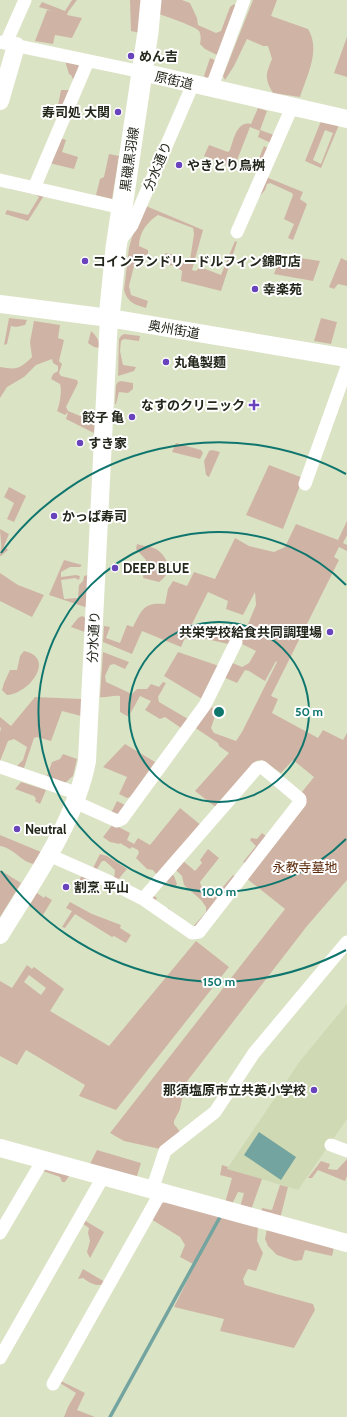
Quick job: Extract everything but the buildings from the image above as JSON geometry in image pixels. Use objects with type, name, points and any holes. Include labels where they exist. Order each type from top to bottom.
[{"type":"main road","name":"黒磯黒羽線","points":[[109,318],[116,245],[151,4]]},
{"type":"street","points":[[0,101],[7,44],[26,0]]},
{"type":"street","points":[[211,88],[244,0]]},
{"type":"street","name":"原街道","points":[[7,44],[142,72],[347,119]]},
{"type":"street","points":[[34,188],[88,61]]},
{"type":"street","name":"分水通り","points":[[116,245],[132,225],[193,84]]},
{"type":"street","points":[[237,232],[292,107]]},
{"type":"street","points":[[0,180],[122,208]]},
{"type":"street","name":"奥州街道","points":[[0,304],[109,318],[347,358]]},
{"type":"street","name":"分水通り","points":[[0,935],[49,855],[77,798],[87,761],[109,318]]},
{"type":"street","points":[[305,484],[347,367]]},
{"type":"street","points":[[0,767],[77,798],[117,821],[122,820],[205,705],[236,642]]},
{"type":"street","points":[[49,855],[108,881],[143,899],[192,933],[199,932],[300,802],[300,799],[262,767],[257,768],[143,899]]},
{"type":"street","points":[[53,1384],[156,1191],[165,1151],[215,1112],[254,1053],[347,942]]},
{"type":"street","points":[[331,1145],[347,1151]]},
{"type":"street","points":[[0,1148],[347,1243]]},
{"type":"street","points":[[0,1232],[44,1160]]},
{"type":"street","points":[[0,1358],[103,1177]]},
{"type":"shaded area","name":"那須塩原市立共英小学校","points":[[347,1004],[347,1119],[298,1190],[227,1169],[300,1061]]},
{"type":"green space","points":[[72,0],[77,0],[67,15],[82,18],[72,38],[55,35],[53,44],[35,41],[47,10],[53,11],[39,7],[42,2],[65,11]]},
{"type":"green space","points":[[130,0],[143,0],[140,33],[131,31]]},
{"type":"green space","points":[[161,0],[182,0],[190,3],[197,18],[198,25],[216,33],[221,31],[230,7],[234,4],[238,8],[219,56],[205,49],[200,44],[200,34],[197,29],[159,14]]},
{"type":"green space","points":[[253,0],[277,0],[271,16],[308,29],[312,37],[312,63],[300,97],[273,93],[267,80],[267,72],[272,59],[268,46],[263,46],[247,39],[234,66],[225,80],[223,76]]},
{"type":"green space","points":[[347,37],[347,77],[334,73]]},
{"type":"green space","points":[[210,58],[217,61],[210,77],[206,78],[204,76]]},
{"type":"green space","points":[[65,61],[80,67],[74,81],[69,74]]},
{"type":"green space","points":[[61,90],[71,90],[60,116],[56,115]]},
{"type":"green space","points":[[258,108],[267,111],[260,130],[274,135],[271,143],[258,137],[260,131],[250,127],[234,168],[204,156],[209,145],[228,152],[236,132],[242,125],[251,124]]},
{"type":"green space","points":[[321,121],[339,125],[321,168],[305,161]],"holes":[[[325,130],[333,133],[321,164],[313,160]]]},
{"type":"green space","points":[[60,138],[66,140],[62,152],[78,157],[74,169],[49,163]]},
{"type":"green space","points":[[264,146],[269,149],[259,173],[254,171]]},
{"type":"green space","points":[[109,154],[119,156],[112,199],[96,195],[100,179],[104,177]]},
{"type":"green space","points":[[266,177],[303,192],[300,199],[307,204],[293,240],[288,238],[294,224],[284,219],[293,195],[292,193],[270,183],[267,184],[265,190],[257,199]]},
{"type":"green space","points":[[11,186],[45,194],[28,221],[5,214],[7,210],[28,215],[39,197],[10,189]]},
{"type":"green space","points":[[146,206],[203,230],[192,270],[196,271],[200,267],[221,275],[235,241],[237,242],[221,291],[181,281],[182,271],[176,266],[164,264],[162,258],[166,253],[180,256],[181,262],[189,263],[194,234],[193,228],[158,215],[147,224],[142,232],[139,246],[148,250],[148,255],[140,255],[136,258],[129,286],[131,295],[148,301],[146,308],[129,300],[124,290],[129,248],[132,237]]},
{"type":"green space","points":[[281,255],[320,261],[313,281],[274,274]]},
{"type":"green space","points":[[341,258],[347,261],[347,286],[338,284],[334,289],[329,287]]},
{"type":"green space","points":[[9,318],[27,320],[25,325],[16,327],[11,326],[7,344],[4,345]]},
{"type":"green space","points":[[321,318],[337,322],[331,344],[314,341]]},
{"type":"green space","points":[[34,321],[60,325],[58,338],[64,340],[59,361],[62,364],[59,373],[61,376],[77,380],[78,383],[66,407],[68,411],[95,422],[94,433],[66,419],[68,412],[65,415],[57,411],[61,387],[60,384],[51,379],[53,374],[58,371],[58,366],[53,363],[52,359],[36,365],[24,377],[7,387],[0,398],[0,367],[18,368],[32,357],[30,342]]},
{"type":"green space","points":[[91,331],[97,338],[99,348],[88,343]]},
{"type":"green space","points":[[124,334],[140,336],[139,341],[124,339],[121,341],[120,351],[123,365],[136,367],[134,371],[118,376],[119,339]]},
{"type":"green space","points":[[121,381],[133,383],[133,389],[128,393],[119,392],[115,404],[116,385]]},
{"type":"green space","points":[[176,443],[201,450],[203,453],[200,459],[172,452]]},
{"type":"green space","points":[[212,450],[220,452],[209,477],[206,475],[204,461],[209,451]]},
{"type":"green space","points":[[269,465],[303,478],[283,529],[246,515]]},
{"type":"green space","points":[[9,487],[26,496],[14,522],[7,519],[14,503],[4,497]]},
{"type":"green space","name":"永教寺墓地","points":[[347,521],[347,535],[343,543],[347,545],[347,551],[339,547],[334,557],[339,560],[271,696],[278,699],[272,713],[318,738],[323,730],[343,740],[347,733],[347,880],[307,926],[185,1084],[180,1109],[174,1121],[174,1124],[181,1133],[160,1149],[124,1141],[110,1133],[285,909],[246,878],[305,796],[302,792],[314,777],[293,760],[281,773],[262,760],[256,761],[217,808],[195,791],[229,753],[219,746],[218,743],[194,727],[209,706],[217,710],[211,728],[214,733],[236,741],[277,662],[276,661],[265,681],[245,670],[237,683],[223,677],[230,662],[242,667],[249,663],[256,651],[240,643],[256,605],[255,592],[243,615],[226,609],[228,601],[208,592],[190,628],[231,639],[228,644],[198,637],[194,640],[185,638],[181,647],[142,631],[132,654],[103,642],[104,626],[110,627],[106,638],[120,643],[127,625],[133,627],[144,608],[152,604],[165,604],[168,589],[173,581],[187,586],[194,572],[215,579],[235,538],[249,546],[274,552],[285,547],[296,524],[338,540]]},
{"type":"green space","points":[[0,529],[9,534],[4,546],[8,550],[1,556],[0,556]]},
{"type":"green space","points":[[137,544],[156,549],[166,559],[168,570],[159,582],[143,578],[146,560],[136,549]]},
{"type":"green space","points":[[64,560],[82,565],[80,567],[70,567],[61,572],[61,577],[76,575],[80,576],[79,580],[75,578],[61,580],[64,599],[78,598],[79,585],[83,581],[84,576],[88,575],[86,607],[49,595]]},
{"type":"green space","points":[[0,573],[18,585],[44,595],[32,617],[0,601]]},
{"type":"green space","points":[[82,616],[86,618],[85,632],[71,627],[78,618]]},
{"type":"green space","points":[[24,651],[33,655],[38,661],[39,667],[36,675],[24,688],[16,693],[7,695],[2,690],[4,683],[10,670],[17,670],[20,656]]},
{"type":"green space","points":[[103,652],[129,662],[125,669],[114,664],[110,665],[105,676],[106,682],[132,694],[137,689],[147,689],[151,684],[159,687],[163,682],[166,683],[158,697],[159,702],[188,719],[181,728],[165,717],[160,719],[145,710],[151,701],[140,696],[129,716],[120,712],[120,696],[100,697]]},
{"type":"green space","points":[[178,652],[219,666],[202,699],[164,676]]},
{"type":"green space","points":[[35,697],[82,699],[81,716],[62,711],[51,741],[37,737],[34,738],[24,768],[17,766],[23,760],[27,747],[14,739],[8,741],[0,761],[0,717],[11,726]]},
{"type":"green space","points":[[125,744],[155,762],[131,797],[127,798],[119,794],[127,777],[103,767]]},
{"type":"green space","points":[[63,754],[77,759],[73,776],[65,783],[47,776],[52,762],[60,759]]},
{"type":"green space","points":[[21,782],[46,790],[40,804],[35,801],[36,799],[34,796],[15,789]]},
{"type":"green space","points":[[117,801],[127,806],[120,816],[110,815]]},
{"type":"green space","points":[[180,808],[202,826],[157,875],[153,870],[147,869],[136,858],[139,853],[138,850],[132,847],[130,849],[120,843],[110,842],[103,837],[113,824],[130,833],[127,840],[134,844],[138,838],[150,845]]},
{"type":"green space","points":[[262,833],[267,837],[246,864],[243,862],[256,846],[250,840],[251,838],[257,839]]},
{"type":"green space","points":[[0,835],[41,852],[34,864],[25,861],[9,849],[0,846]]},
{"type":"green space","points":[[208,849],[219,858],[200,882],[202,887],[213,899],[233,875],[236,877],[199,927],[192,930],[147,899],[171,873],[177,884],[175,887],[167,882],[154,896],[157,898],[155,901],[165,910],[168,908],[192,928],[206,912],[206,907],[201,900],[184,885],[182,876],[174,868],[182,860],[195,871],[202,863],[200,860]]},
{"type":"green space","points":[[100,854],[107,856],[127,869],[116,882],[114,878],[115,870],[105,861],[102,861],[97,869],[93,868]]},
{"type":"green space","points":[[0,870],[21,883],[0,917]]},
{"type":"green space","points":[[83,873],[93,879],[91,884],[94,886],[91,891],[81,885],[74,890]]},
{"type":"green space","points":[[37,893],[44,898],[45,896],[52,900],[43,915],[29,906]]},
{"type":"green space","points":[[70,902],[92,914],[121,925],[120,928],[131,935],[126,943],[114,936],[112,937],[75,914],[65,928],[62,927],[72,911],[66,908]]},
{"type":"green space","points":[[196,941],[229,967],[116,1110],[79,1096],[85,1085],[26,1050],[17,1065],[0,1056],[0,981],[12,988],[27,965],[32,969],[34,967],[64,989],[50,1011],[109,1046]],"holes":[[[29,975],[46,988],[41,995],[24,982]]]},
{"type":"green space","points":[[97,1150],[141,1163],[136,1179],[89,1166]]},
{"type":"green space","points":[[347,1159],[347,1176],[345,1181],[318,1170],[312,1178],[308,1178],[321,1161],[330,1164],[328,1169],[337,1170]]},
{"type":"green space","points":[[222,1165],[228,1167],[227,1169],[262,1179],[251,1210],[240,1207],[244,1193],[238,1192],[232,1204],[225,1203],[232,1178],[220,1175]]},
{"type":"green space","points":[[47,1166],[71,1173],[65,1182],[62,1182],[60,1177],[43,1171]]},
{"type":"green space","points":[[280,1185],[288,1187],[280,1219],[261,1215],[262,1208],[272,1210]]},
{"type":"green space","points":[[169,1201],[258,1226],[257,1241],[263,1253],[256,1271],[248,1269],[243,1279],[245,1285],[313,1304],[315,1310],[294,1348],[220,1331],[224,1319],[174,1307],[195,1265],[180,1257],[185,1245],[180,1237],[151,1219],[159,1204]]},
{"type":"green space","points":[[84,1220],[104,1232],[90,1258],[87,1252],[90,1241],[88,1233],[89,1228],[82,1223]]},
{"type":"green space","points":[[267,1229],[334,1247],[332,1256],[305,1250],[302,1260],[295,1261],[277,1255],[268,1246],[265,1239]]},
{"type":"green space","points":[[83,1269],[105,1282],[105,1284],[96,1285],[83,1278],[78,1279]]},
{"type":"green space","points":[[61,1381],[85,1393],[77,1410],[95,1417],[64,1417],[76,1393],[60,1383]]},
{"type":"water","points":[[259,1132],[296,1157],[281,1180],[244,1155]]},
{"type":"waterway","points":[[110,1417],[220,1217]]},
{"type":"place","name":"めん吉","points":[[131,56]]},
{"type":"place","name":"寿司処 大関","points":[[118,112]]},
{"type":"place","name":"やきとり鳥桝","points":[[179,165]]},
{"type":"place","name":"コインランドリードルフィン錦町店","points":[[85,261]]},
{"type":"place","name":"幸楽苑","points":[[255,289]]},
{"type":"place","name":"丸亀製麺","points":[[166,362]]},
{"type":"place","name":"なすのクリニック","points":[[254,405]]},
{"type":"place","name":"餃子 亀","points":[[132,417]]},
{"type":"place","name":"すき家","points":[[80,443]]},
{"type":"place","name":"かっぱ寿司","points":[[54,516]]},
{"type":"place","name":"DEEP BLUE","points":[[115,568]]},
{"type":"place","name":"共栄学校給食共同調理場","points":[[330,632]]},
{"type":"place","name":"Neutral","points":[[17,829]]},
{"type":"place","name":"割烹 平山","points":[[66,887]]},
{"type":"place","name":"那須塩原市立共英小学校","points":[[314,1090]]}]
